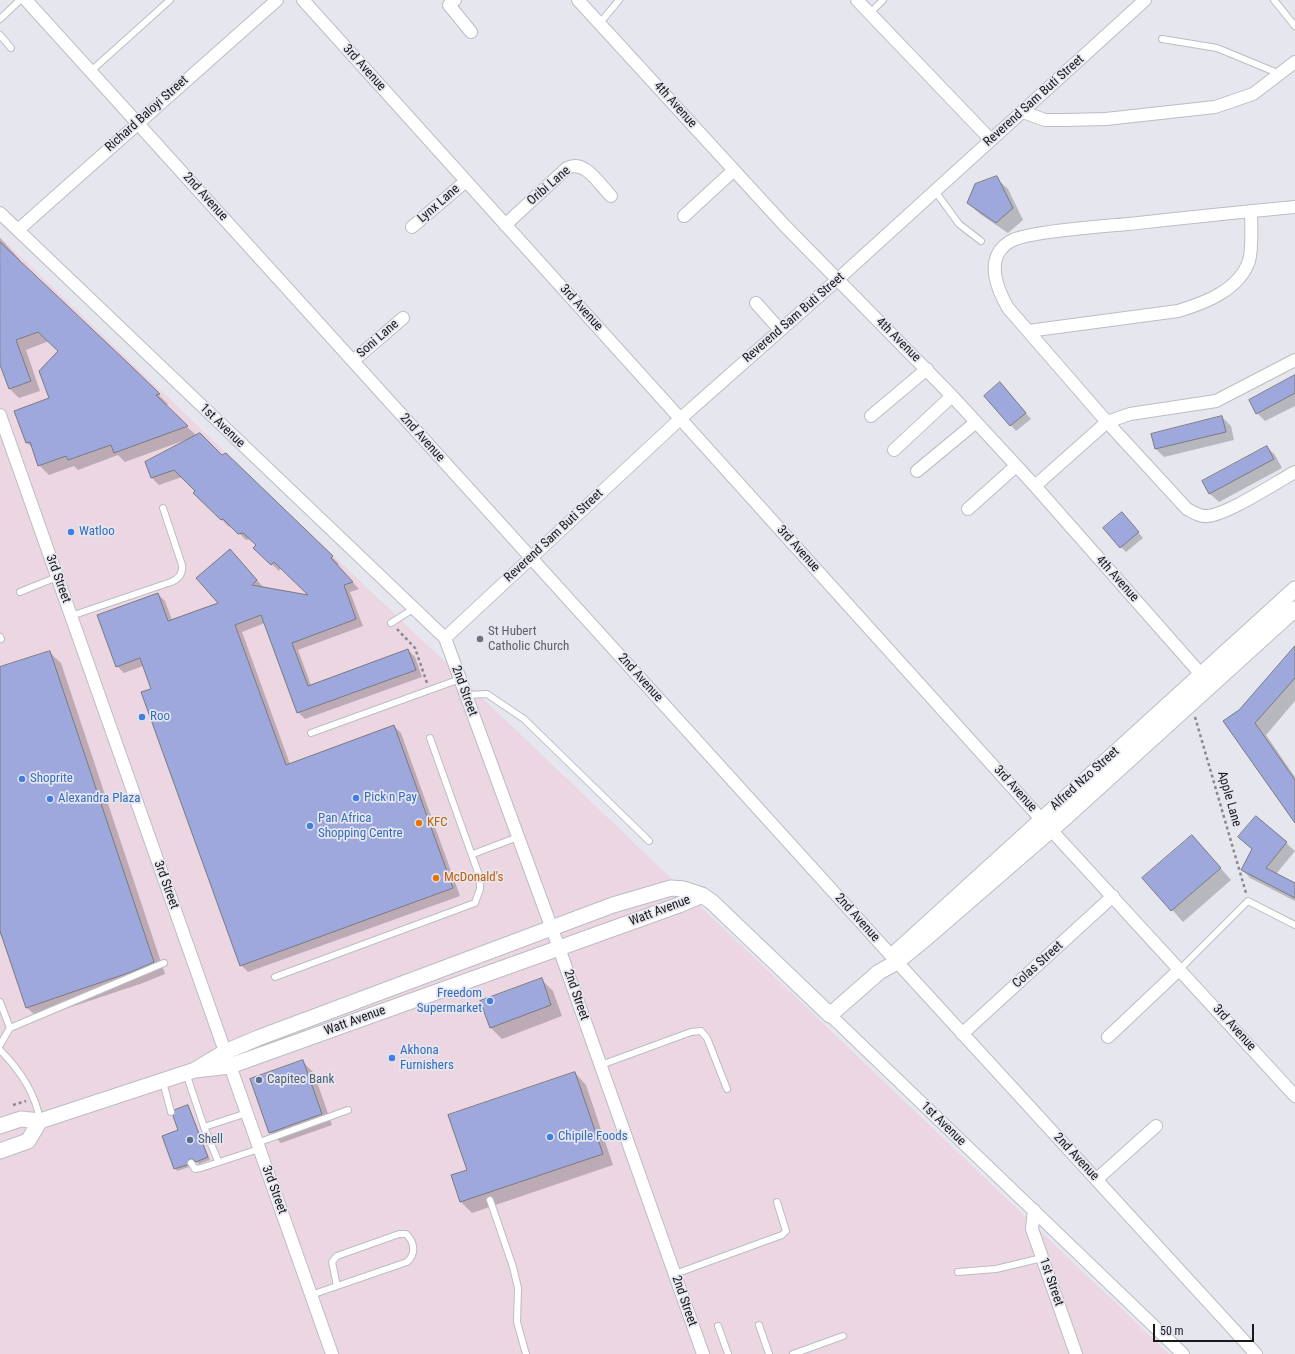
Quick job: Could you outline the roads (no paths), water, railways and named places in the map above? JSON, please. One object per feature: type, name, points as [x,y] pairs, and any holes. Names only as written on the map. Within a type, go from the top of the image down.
[{"type":"street","name":"2nd Avenue","points":[[26,0],[962,1034],[1256,1354]]},
{"type":"street","name":"Richard Baloyi Street","points":[[18,230],[137,122],[277,0]]},
{"type":"street","name":"3rd Avenue","points":[[303,0],[1051,830],[1295,1096]]},
{"type":"street","points":[[455,0],[449,5],[471,32]]},
{"type":"street","name":"4th Avenue","points":[[578,0],[837,280],[927,369],[952,396],[975,423],[1035,486],[1211,685]]},
{"type":"street","points":[[857,0],[991,140]]},
{"type":"street","name":"Reverend Sam Buti Street","points":[[445,638],[680,419],[1023,112],[1142,1]]},
{"type":"street","points":[[1023,112],[1045,120],[1065,120],[1106,119],[1197,110],[1235,102],[1253,94],[1295,62]]},
{"type":"street","name":"Oribi Lane","points":[[506,225],[567,168],[573,165],[584,167],[611,196]]},
{"type":"street","points":[[684,216],[734,170]]},
{"type":"street","name":"Lynx Lane","points":[[412,228],[466,181]]},
{"type":"street","points":[[1295,207],[1025,236],[1012,240],[1003,247],[997,256],[996,278],[1001,295],[1008,308],[1107,422],[1187,509],[1195,514],[1206,517],[1225,512],[1295,472]]},
{"type":"street","points":[[1028,331],[1178,311],[1196,306],[1214,298],[1237,280],[1248,262],[1251,250],[1251,211]]},
{"type":"street","name":"1st Avenue","points":[[0,213],[445,638]]},
{"type":"street","points":[[756,303],[780,330]]},
{"type":"street","name":"Soni Lane","points":[[353,361],[402,318]]},
{"type":"street","points":[[1035,486],[1107,422],[1130,414],[1216,401],[1295,360]]},
{"type":"street","points":[[871,416],[927,369]]},
{"type":"street","points":[[894,450],[952,396]]},
{"type":"street","name":"3rd Street","points":[[0,415],[332,1354]]},
{"type":"street","points":[[917,471],[975,423]]},
{"type":"street","points":[[968,510],[1016,466]]},
{"type":"street","name":"Alfred Nzo Street","points":[[894,959],[1041,818],[1295,589]]},
{"type":"street","name":"Alfred Nzo Street","points":[[830,1015],[894,959],[1051,830],[1295,609]]},
{"type":"street","name":"2nd Street","points":[[445,638],[559,948],[703,1354]]},
{"type":"street","name":"Watt Avenue","points":[[0,1126],[21,1119],[40,1121],[191,1072],[225,1052],[551,927],[657,891],[672,888],[684,889],[702,895]]},
{"type":"street","name":"1st Avenue","points":[[702,895],[729,918],[1183,1354]]},
{"type":"street","name":"Watt Avenue","points":[[191,1072],[230,1066],[680,905],[702,895]]},
{"type":"street","name":"Colas Street","points":[[962,1034],[1113,896]]},
{"type":"street","points":[[1108,1037],[1180,969]]},
{"type":"street","points":[[0,1152],[28,1141],[40,1121]]},
{"type":"street","points":[[1096,1179],[1156,1126]]},
{"type":"street","name":"1st Street","points":[[1034,1210],[1032,1230],[1076,1354]]},
{"type":"lane","points":[[0,19],[20,0]]},
{"type":"lane","points":[[91,71],[170,0]]},
{"type":"lane","points":[[600,23],[619,0]]},
{"type":"lane","points":[[870,13],[883,0]]},
{"type":"lane","points":[[1274,0],[1295,26]]},
{"type":"lane","points":[[0,34],[12,48]]},
{"type":"lane","points":[[1162,38],[1217,48],[1280,74]]},
{"type":"lane","points":[[935,191],[959,224],[981,241]]},
{"type":"lane","points":[[71,616],[176,580],[183,571],[182,565],[163,508]]},
{"type":"lane","points":[[20,592],[57,577]]},
{"type":"lane","points":[[391,623],[413,609]]},
{"type":"lane","points":[[310,733],[460,679]]},
{"type":"lane","points":[[466,695],[487,694],[524,719],[649,841]]},
{"type":"lane","points":[[275,977],[475,903],[478,898],[480,884],[473,854],[430,738]]},
{"type":"lane","points":[[473,854],[518,837]]},
{"type":"lane","points":[[1180,969],[1248,901],[1295,925]]},
{"type":"lane","points":[[0,1045],[10,1028],[164,963]]},
{"type":"lane","points":[[0,1002],[10,1028]]},
{"type":"lane","points":[[601,1065],[691,1032],[701,1031],[707,1038],[727,1090]]},
{"type":"lane","points":[[0,1050],[16,1066],[34,1098],[40,1121]]},
{"type":"lane","points":[[191,1072],[204,1127],[218,1161]]},
{"type":"lane","points":[[163,1082],[171,1112]]},
{"type":"lane","points":[[191,1163],[195,1169],[258,1146],[348,1110]]},
{"type":"lane","points":[[204,1127],[247,1113]]},
{"type":"lane","points":[[490,1200],[513,1267],[518,1288],[517,1322],[526,1354]]},
{"type":"lane","points":[[675,1274],[782,1235],[786,1230],[786,1225],[777,1202]]},
{"type":"lane","points":[[311,1295],[407,1262],[413,1257],[414,1250],[410,1237],[406,1234],[399,1234],[337,1256],[332,1262],[337,1286]]},
{"type":"lane","points":[[958,1272],[1001,1268],[1042,1258]]},
{"type":"lane","points":[[759,1325],[770,1354]]},
{"type":"lane","points":[[718,1326],[728,1354]]},
{"type":"lane","points":[[793,1354],[844,1336]]},
{"type":"place","name":"Watloo","points":[[71,532]]},
{"type":"place","name":"St Hubert Catholic Church","points":[[480,639]]},
{"type":"place","name":"Roo","points":[[142,717]]},
{"type":"place","name":"Shoprite","points":[[22,779]]},
{"type":"place","name":"Pick n Pay","points":[[356,798]]},
{"type":"place","name":"Alexandra Plaza","points":[[50,799]]},
{"type":"place","name":"KFC","points":[[419,823]]},
{"type":"place","name":"Pan Africa Shopping Centre","points":[[310,826]]},
{"type":"place","name":"McDonald's","points":[[436,878]]},
{"type":"place","name":"Freedom Supermarket","points":[[490,1001]]},
{"type":"place","name":"Akhona Furnishers","points":[[392,1058]]},
{"type":"place","name":"Capitec Bank","points":[[259,1080]]},
{"type":"place","name":"Chipile Foods","points":[[550,1137]]},
{"type":"place","name":"Shell","points":[[190,1140]]}]
